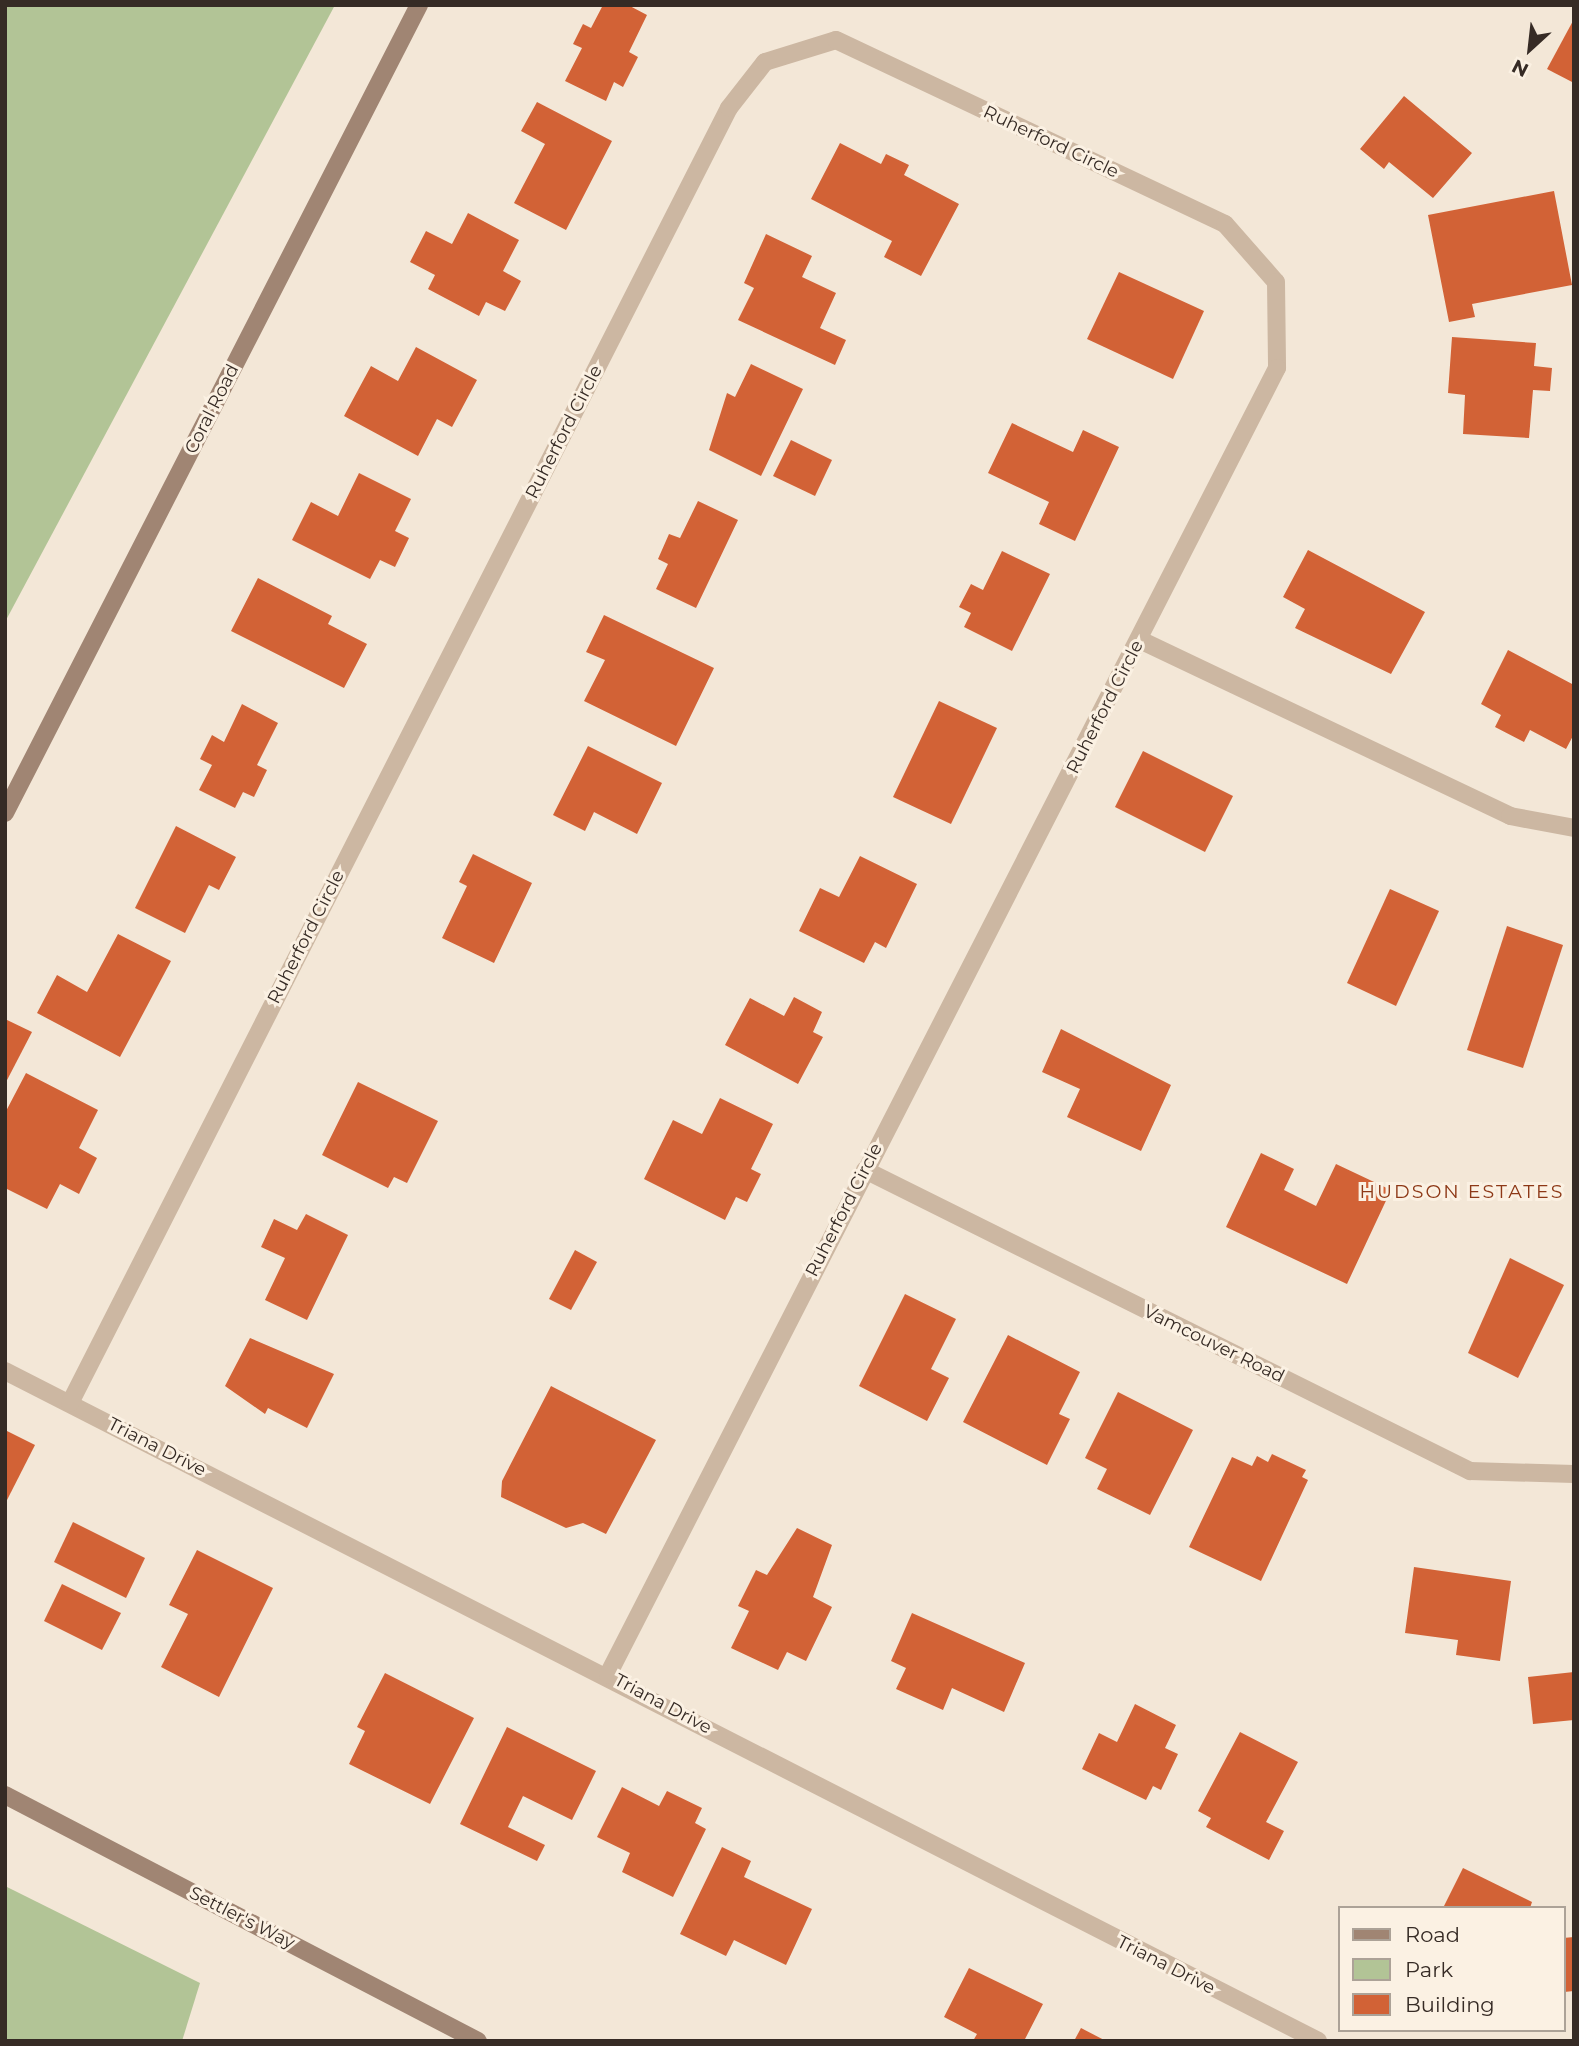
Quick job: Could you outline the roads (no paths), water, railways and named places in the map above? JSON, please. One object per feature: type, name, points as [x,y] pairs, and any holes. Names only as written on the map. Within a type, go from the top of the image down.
[{"type":"main road","name":"Coral Road","points":[[5,813],[419,5]]},
{"type":"main road","name":"Settler's Way","points":[[5,1795],[478,2041]]},
{"type":"street","name":"Ruherford Circle","points":[[70,1403],[729,108],[765,62],[836,40],[1225,224],[1276,282],[1277,368],[1140,640],[864,1170],[608,1675]]},
{"type":"street","points":[[1140,640],[1510,816],[1574,828]]},
{"type":"street","name":"Vamcouver Road","points":[[864,1170],[1470,1471],[1574,1475]]},
{"type":"street","name":"Triana Drive","points":[[5,1371],[608,1675],[1318,2041]]},
{"type":"district","name":"HUDSON ESTATES","points":[[1462,1192]]}]
